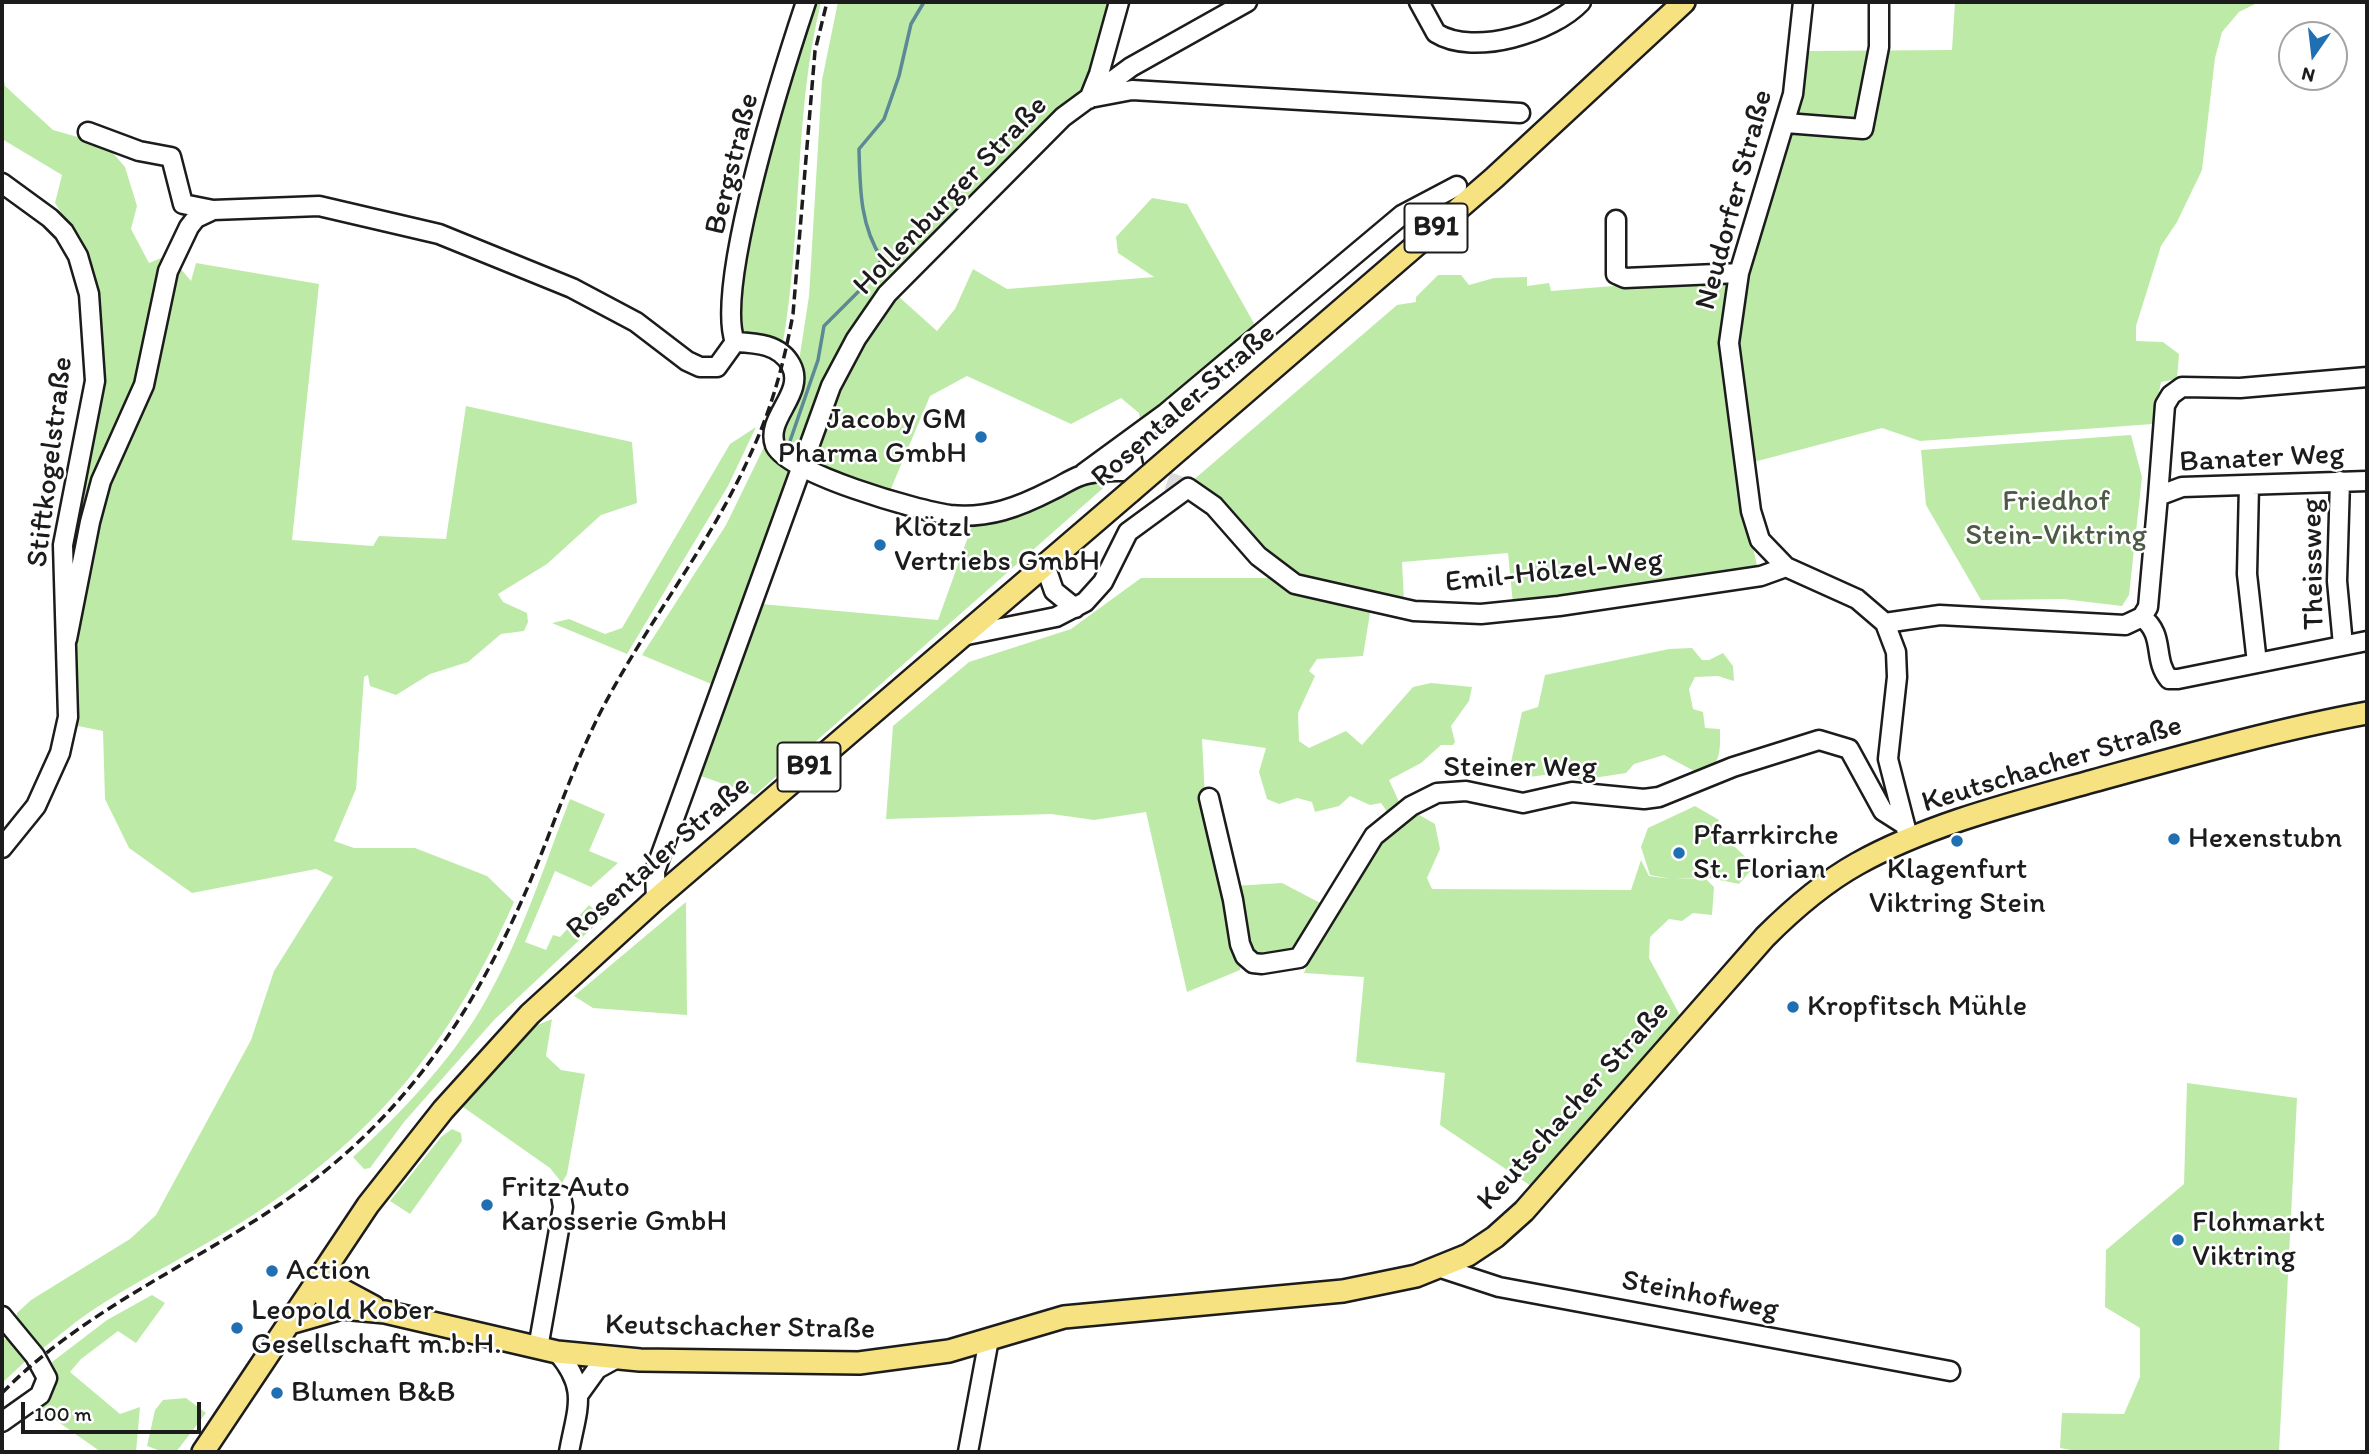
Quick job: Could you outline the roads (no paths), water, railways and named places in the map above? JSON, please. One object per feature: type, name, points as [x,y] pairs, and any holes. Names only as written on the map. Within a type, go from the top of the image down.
[{"type":"main road","name":"Rosentaler Straße","points":[[203,1452],[368,1205],[484,1063],[539,1006],[656,899],[1494,178],[1684,2]]},
{"type":"main road","name":"Keutschacher Straße","points":[[385,1312],[583,1356],[811,1364],[859,1363],[948,1351],[1064,1317],[1343,1291],[1441,1268],[1495,1237],[1524,1211],[1791,912],[1907,832],[2177,758],[2367,713]]},
{"type":"main road","points":[[320,1278],[321,1291],[326,1299],[342,1308]]},
{"type":"main road","points":[[320,1278],[385,1312]]},
{"type":"main road","points":[[290,1323],[342,1308],[385,1312]]},
{"type":"street","name":"Bergstraße","points":[[735,342],[730,314],[744,227],[764,139],[806,2]]},
{"type":"street","points":[[1089,99],[1099,74],[1119,2]]},
{"type":"street","points":[[1089,99],[1131,67],[1247,2]]},
{"type":"street","points":[[1419,2],[1436,33],[1459,42],[1500,40],[1537,30],[1570,14],[1581,2]]},
{"type":"street","name":"Neudorfer Straße","points":[[1786,567],[1760,540],[1751,511],[1729,343],[1739,273],[1759,199],[1786,123],[1799,54],[1803,2]]},
{"type":"street","points":[[1786,123],[1863,129],[1879,47],[1879,2]]},
{"type":"street","name":"Hollenburger Straße","points":[[656,899],[655,871],[831,386],[856,339],[887,295],[1063,117],[1089,99],[1132,90],[1520,113]]},
{"type":"street","points":[[88,132],[139,151],[171,157],[189,227]]},
{"type":"street","name":"Stiftkogelstraße","points":[[2,183],[50,218],[64,232],[78,256],[89,294],[94,381],[63,545],[68,717],[60,753],[36,806],[2,848]]},
{"type":"street","points":[[183,204],[213,210],[319,206],[439,234],[572,288],[636,322],[700,367],[716,367],[735,342],[773,348],[788,359],[794,372],[794,385],[774,430],[774,440],[782,456],[803,469],[887,500],[952,515],[994,514],[1021,507],[1081,475],[1128,442],[1402,215],[1457,186]]},
{"type":"street","points":[[67,639],[90,522],[101,481],[144,384],[168,271],[189,227],[196,218],[213,210]]},
{"type":"street","points":[[1616,220],[1616,274],[1625,278],[1739,273]]},
{"type":"street","points":[[2158,496],[2165,405],[2171,395],[2182,387],[2240,388],[2367,377]]},
{"type":"street","points":[[1081,475],[1134,470],[1128,442]]},
{"type":"street","name":"Theissweg","points":[[2340,481],[2337,582],[2343,645]]},
{"type":"street","name":"Banater Weg","points":[[2142,617],[2148,607],[2158,496],[2182,487],[2367,481]]},
{"type":"street","points":[[2249,485],[2247,574],[2257,663]]},
{"type":"street","name":"Emil-Hölzel-Weg","points":[[962,636],[1055,617],[1076,608],[1095,594],[1128,532],[1188,488],[1214,506],[1258,556],[1295,584],[1414,611],[1481,614],[1559,606],[1761,576],[1786,567]]},
{"type":"street","points":[[1045,565],[1054,591],[1076,608]]},
{"type":"street","points":[[1786,567],[1857,599],[1885,623],[1895,652],[1897,677],[1888,759],[1907,832]]},
{"type":"street","points":[[1885,623],[1940,615],[2125,625],[2142,617],[2157,633],[2162,671],[2169,679],[2367,641]]},
{"type":"street","name":"Steiner Weg","points":[[1209,798],[1233,900],[1240,944],[1245,956],[1253,963],[1262,964],[1299,958],[1374,836],[1411,806],[1437,793],[1466,791],[1523,803],[1572,792],[1644,799],[1659,797],[1733,767],[1819,740],[1849,749],[1883,811],[1907,832]]},
{"type":"street","points":[[561,1196],[563,1207],[548,1350],[580,1385]]},
{"type":"street","name":"Steinhofweg","points":[[1441,1268],[1499,1287],[1950,1371]]},
{"type":"street","points":[[2,1422],[40,1395],[47,1378],[35,1356],[5,1326]]},
{"type":"street","points":[[968,1452],[989,1339]]},
{"type":"street","points":[[569,1452],[580,1385],[588,1364],[583,1356]]},
{"type":"street","points":[[580,1385],[597,1369],[617,1358]]},
{"type":"waterway","points":[[789,444],[818,360],[824,326],[865,285],[882,259],[865,220],[859,149],[884,119],[899,76],[911,24],[924,2]]},
{"type":"tunnel","points":[[1142,472],[1188,488]]},
{"type":"railway","points":[[2,1393],[40,1358],[81,1328],[254,1221],[337,1161],[394,1106],[419,1076],[463,1013],[518,909],[598,717],[616,683],[716,521],[735,487],[765,419],[781,368],[793,314],[815,51],[827,2]]},
{"type":"place","name":"Jacoby GM Pharma GmbH","points":[[981,437]]},
{"type":"place","name":"Klötzl Vertriebs GmbH","points":[[880,545]]},
{"type":"place","name":"Hexenstubn","points":[[2174,839]]},
{"type":"place","name":"Klagenfurt Viktring Stein","points":[[1957,841]]},
{"type":"place","name":"Pfarrkirche St. Florian","points":[[1679,853]]},
{"type":"place","name":"Kropfitsch Mühle","points":[[1793,1007]]},
{"type":"place","name":"Fritz Auto Karosserie GmbH","points":[[487,1205]]},
{"type":"place","name":"Flohmarkt Viktring","points":[[2178,1240]]},
{"type":"place","name":"Action","points":[[272,1271]]},
{"type":"place","name":"Leopold Kober Gesellschaft m.b.H.","points":[[237,1328]]},
{"type":"place","name":"Blumen B&B","points":[[277,1393]]},
{"type":"park label","name":"Friedhof Stein-Viktring","points":[[2056,519]]}]
